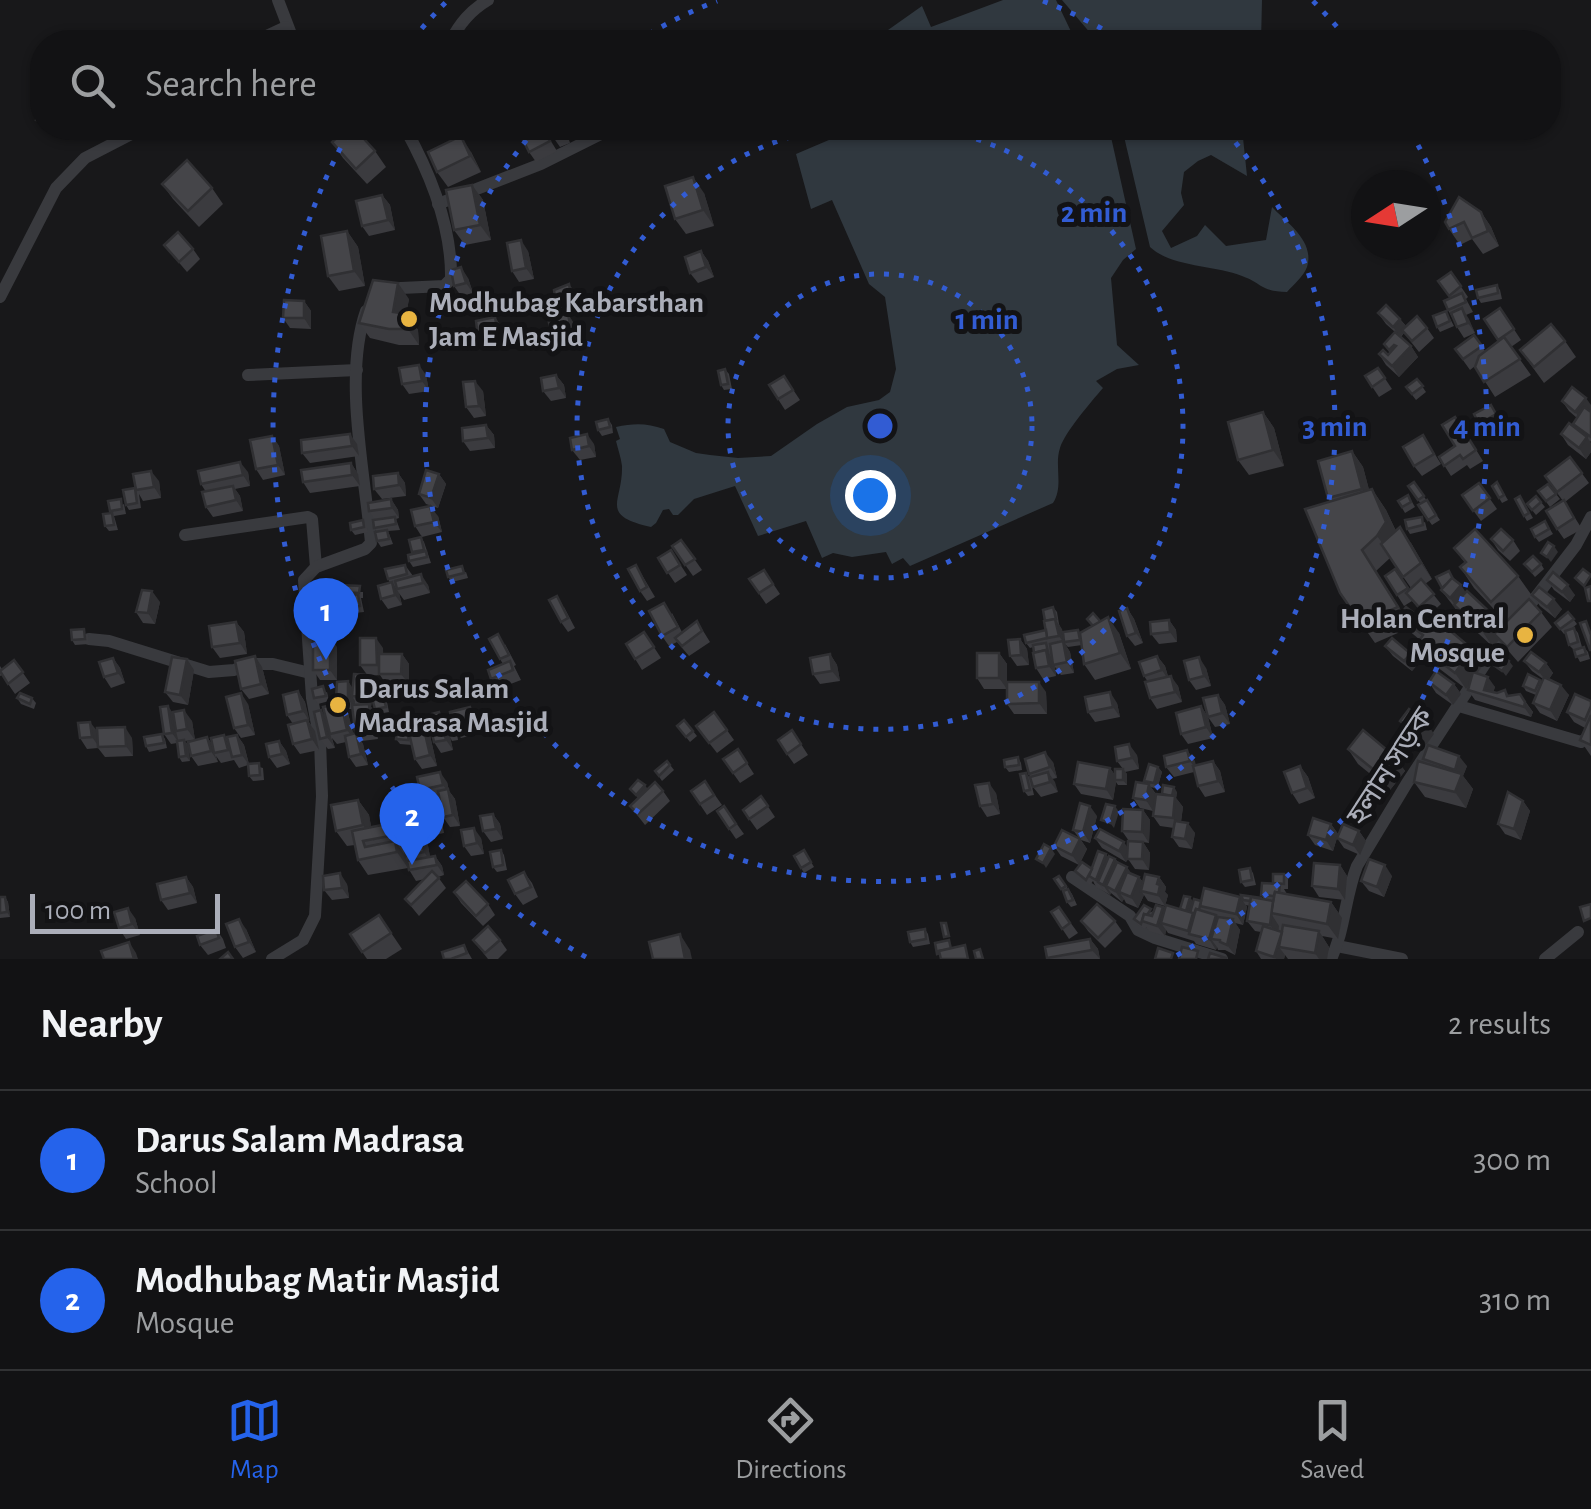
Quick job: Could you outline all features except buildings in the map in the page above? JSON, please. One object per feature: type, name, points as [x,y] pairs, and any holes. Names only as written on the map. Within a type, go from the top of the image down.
[{"type":"street","points":[[278,0],[288,30]]},
{"type":"street","points":[[457,30],[472,10],[488,0]]},
{"type":"street","points":[[280,30],[286,27]]},
{"type":"street","points":[[0,297],[56,188],[85,158],[120,140]]},
{"type":"street","points":[[272,959],[303,940],[315,916],[322,796],[304,580],[316,567],[366,549],[371,543],[358,428],[357,370],[362,323],[376,294],[444,286],[451,279],[447,236],[438,204],[425,164],[412,140]]},
{"type":"street","points":[[438,204],[541,164],[589,140]]},
{"type":"street","points":[[248,375],[357,370]]},
{"type":"street","points":[[186,535],[308,517],[312,519],[316,567]]},
{"type":"street","name":"হলান সড়ক","points":[[1334,952],[1357,866],[1382,822],[1485,664],[1576,545],[1591,517]]},
{"type":"street","points":[[89,640],[109,641],[209,672],[261,664],[310,672]]},
{"type":"street","points":[[1459,706],[1582,742],[1591,736]]},
{"type":"street","points":[[1072,877],[1130,916],[1138,930],[1222,959]]},
{"type":"street","points":[[1545,959],[1578,932]]},
{"type":"street","points":[[1334,952],[1402,959]]},
{"type":"shaded area","points":[[1003,0],[1056,0],[1070,30],[888,30],[922,6],[931,27]]},
{"type":"shaded area","points":[[1062,0],[1262,0],[1261,30],[1088,30]]},
{"type":"shaded area","points":[[829,140],[1112,140],[1136,249],[1111,278],[1117,345],[1139,365],[1117,369],[1096,381],[1103,388],[1060,448],[1058,490],[1053,503],[910,566],[903,558],[892,564],[886,552],[852,557],[833,553],[822,558],[806,521],[758,536],[735,486],[694,499],[678,515],[663,510],[651,527],[619,512],[622,466],[616,427],[640,424],[664,429],[670,442],[696,453],[738,458],[771,456],[847,407],[879,400],[890,392],[896,369],[885,297],[869,284],[832,200],[811,209],[796,154]]},
{"type":"shaded area","points":[[1125,140],[1243,140],[1247,176],[1211,155],[1184,172],[1184,205],[1162,231],[1171,248],[1197,236],[1205,225],[1226,246],[1266,240],[1272,207],[1298,233],[1308,258],[1301,277],[1287,292],[1262,287],[1231,272],[1181,262],[1150,247]]},
{"type":"place","name":"Modhubag Kabarsthan Jam E Masjid","points":[[409,319]]},
{"type":"place","name":"Holan Central Mosque","points":[[1525,635]]},
{"type":"place","name":"Darus Salam Madrasa","points":[[326,660]]},
{"type":"place","name":"Darus Salam Madrasa Masjid","points":[[338,705]]},
{"type":"place","name":"Modhubag Matir Masjid","points":[[412,865]]}]
